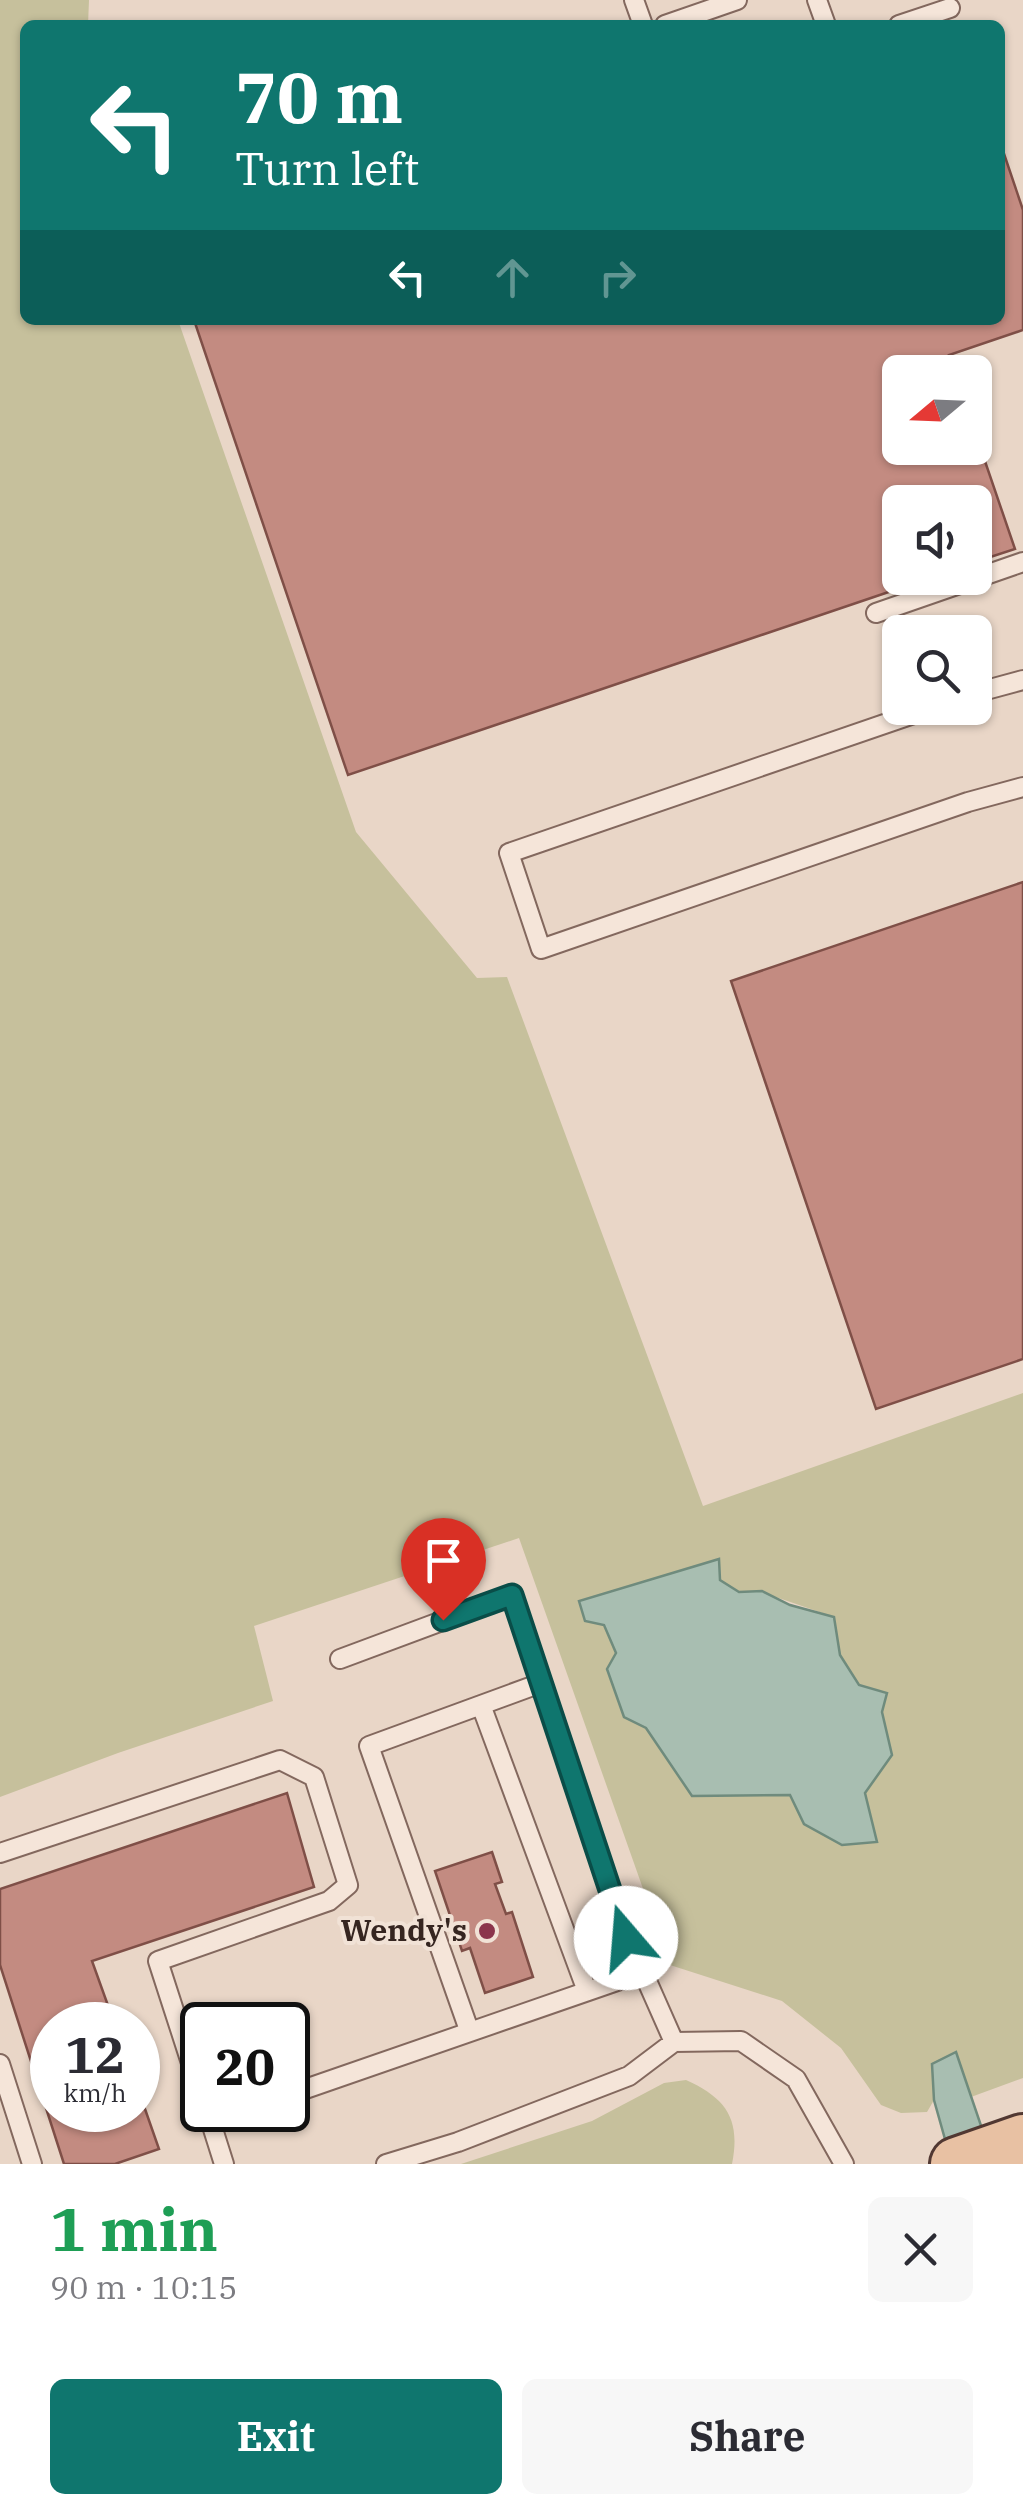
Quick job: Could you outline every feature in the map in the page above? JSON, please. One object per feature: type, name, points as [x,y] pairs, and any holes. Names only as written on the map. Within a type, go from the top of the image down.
[{"type":"main road","points":[[957,2164],[1023,2141]]},
{"type":"lane","points":[[679,20],[737,0]]},
{"type":"lane","points":[[913,20],[950,8]]},
{"type":"lane","points":[[876,612],[1023,562]]},
{"type":"lane","points":[[992,689],[1023,680]]},
{"type":"lane","points":[[882,725],[509,853],[540,949],[968,802],[1023,788]]},
{"type":"lane","points":[[340,1658],[512,1595],[638,1974]]},
{"type":"lane","points":[[469,2030],[369,1746],[541,1683]]},
{"type":"lane","points":[[481,1705],[587,1991]]},
{"type":"lane","points":[[0,1853],[280,1760],[314,1777],[348,1886],[329,1901],[158,1961],[180,2029]]},
{"type":"lane","points":[[310,2087],[643,1972],[674,2042]]},
{"type":"lane","points":[[386,2164],[458,2142],[629,2076],[674,2042],[741,2041],[796,2079],[844,2164]]},
{"type":"lane","points":[[0,2064],[32,2164]]},
{"type":"lane","points":[[214,2132],[224,2164]]},
{"type":"shaded area","points":[[0,0],[89,0],[88,20],[20,20],[20,325],[180,325],[356,832],[477,978],[507,977],[703,1506],[1023,1393],[1023,2078],[971,2097],[955,2053],[932,2065],[934,2100],[927,2112],[901,2113],[881,2105],[841,2048],[782,2001],[670,1965],[519,1538],[254,1626],[273,1701],[0,1797]],"holes":[[[718,1559],[720,1580],[739,1592],[758,1591],[834,1617],[840,1655],[859,1685],[887,1693],[882,1712],[892,1755],[865,1793],[877,1842],[842,1845],[805,1824],[790,1795],[692,1795],[646,1727],[604,1624],[579,1601]]]},
{"type":"shaded area","points":[[719,1559],[720,1580],[739,1592],[762,1591],[790,1605],[834,1617],[840,1655],[859,1685],[887,1693],[882,1712],[892,1755],[865,1793],[877,1842],[842,1845],[804,1824],[790,1795],[692,1796],[646,1728],[624,1717],[607,1669],[616,1653],[604,1625],[585,1621],[579,1601]]},
{"type":"shaded area","points":[[956,2052],[994,2164],[952,2164],[934,2100],[932,2064]]},
{"type":"shaded area","points":[[686,2080],[711,2094],[727,2112],[734,2134],[732,2164],[461,2164],[592,2121],[664,2083]]},
{"type":"building","points":[[1005,157],[1023,210],[1023,330],[949,355],[882,355],[882,465],[986,465],[1015,549],[992,556],[992,485],[882,485],[882,594],[348,775],[196,325],[1005,325]]},
{"type":"building","points":[[1023,882],[1023,1359],[876,1409],[731,981]]},
{"type":"building","points":[[287,1793],[314,1887],[92,1961],[107,2002],[30,2002],[30,2058],[0,1965],[0,1889]]},
{"type":"building","name":"Wendy's","points":[[492,1852],[502,1882],[495,1884],[506,1914],[512,1912],[533,1977],[485,1993],[470,1948],[462,1951],[435,1871]]},
{"type":"building","points":[[54,2132],[153,2132],[159,2149],[115,2164],[64,2164]]},
{"type":"place","name":"Wendy's","points":[[487,1931]]},
{"type":"route","points":[[443,1620],[512,1595],[626,1938]]}]
